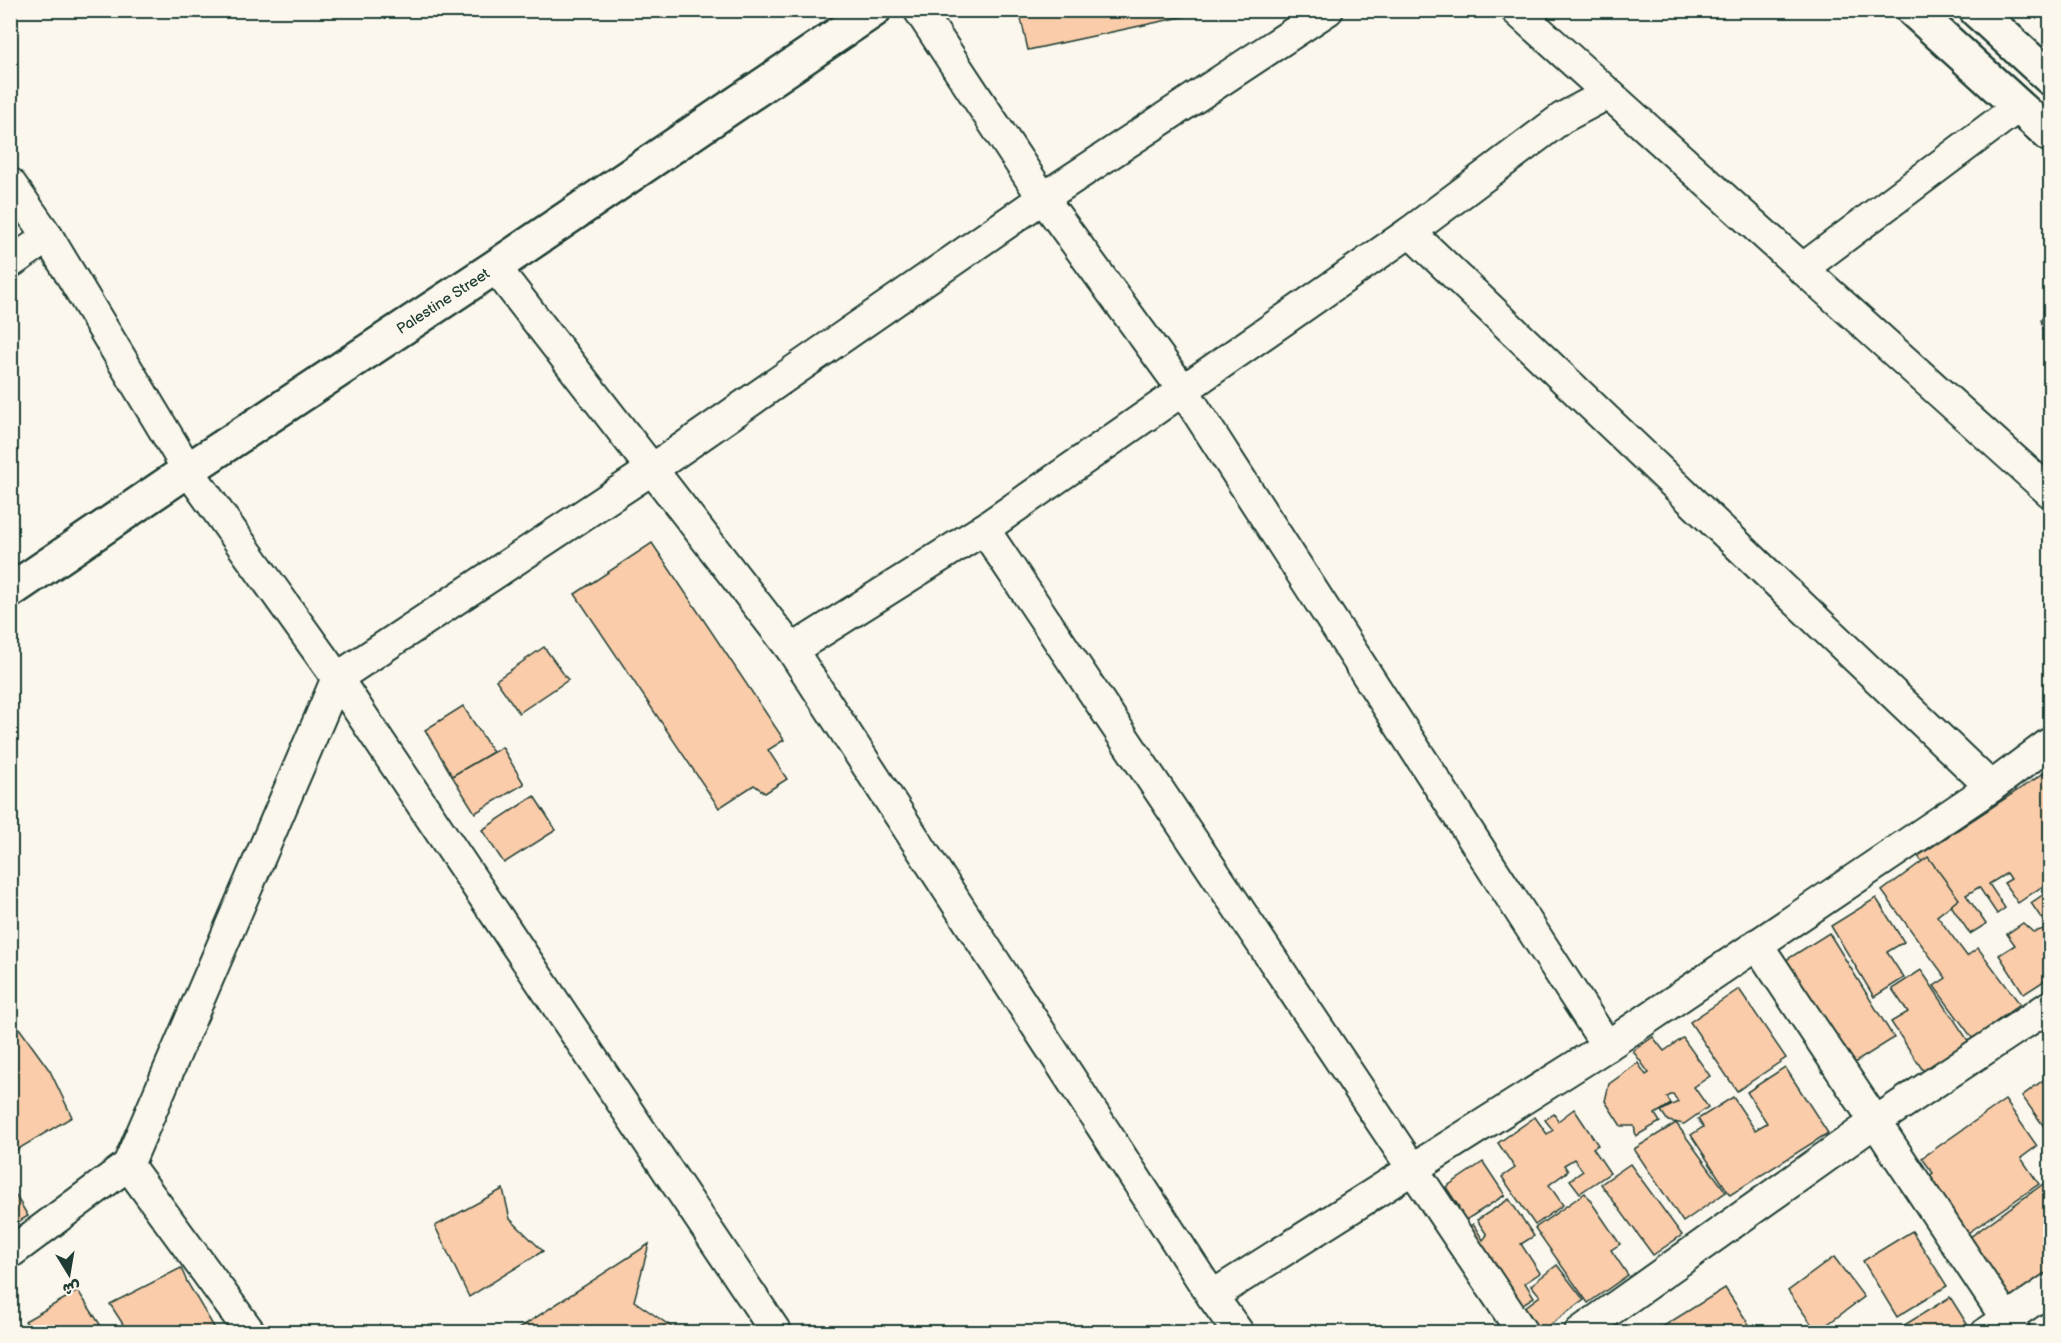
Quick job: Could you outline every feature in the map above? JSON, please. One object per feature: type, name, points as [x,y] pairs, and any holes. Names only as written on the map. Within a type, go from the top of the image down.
[{"type":"street","name":"Palestine Street","points":[[10,591],[874,10]]},
{"type":"street","points":[[919,10],[1043,198],[1183,390],[1607,1046]]},
{"type":"street","points":[[10,1253],[128,1165],[337,678],[651,470],[1043,198],[1328,10]]},
{"type":"street","points":[[1516,10],[2050,492]]},
{"type":"street","points":[[1913,10],[2050,135]]},
{"type":"street","points":[[1976,10],[2050,78]]},
{"type":"street","points":[[792,650],[984,529],[1410,232],[1562,118],[1607,94]]},
{"type":"street","points":[[1802,269],[2019,106]]},
{"type":"street","points":[[10,183],[48,237],[188,470],[337,678],[776,1332]]},
{"type":"street","points":[[1410,232],[1991,787]]},
{"type":"street","points":[[10,263],[48,237]]},
{"type":"street","points":[[495,267],[792,650],[1212,1296],[1238,1332]]},
{"type":"street","points":[[984,529],[1522,1332]]},
{"type":"street","points":[[1212,1296],[1607,1046],[1991,787],[2050,742]]},
{"type":"street","points":[[1756,944],[1875,1122],[2003,1328],[2050,1289]]},
{"type":"street","points":[[1580,1332],[1875,1122],[2050,1006]]},
{"type":"street","points":[[128,1165],[250,1332]]},
{"type":"building","points":[[1019,10],[1214,10],[1028,50]]},
{"type":"building","points":[[2050,308],[2050,343],[2048,345],[2041,320]]},
{"type":"building","points":[[652,543],[784,740],[768,750],[787,779],[765,793],[754,785],[719,808],[575,594]]},
{"type":"building","points":[[544,647],[568,680],[519,713],[496,680]]},
{"type":"building","points":[[463,706],[493,752],[452,776],[425,730]]},
{"type":"building","points":[[502,747],[524,784],[475,813],[452,776]]},
{"type":"building","points":[[2050,769],[2050,846],[2043,852],[2050,863],[2050,881],[2018,903],[2004,883],[2011,879],[2007,873],[1989,884],[2005,908],[1997,914],[1979,887],[1966,895],[1986,924],[1970,934],[1918,856]]},
{"type":"building","points":[[534,796],[556,830],[504,863],[482,830]]},
{"type":"building","points":[[1928,857],[1959,899],[1937,916],[1967,956],[1978,948],[2020,1004],[1973,1039],[1934,986],[1946,978],[1882,891]]},
{"type":"building","points":[[2050,890],[2050,931],[2031,903]]},
{"type":"building","points":[[1876,898],[1904,942],[1887,952],[1904,978],[1874,997],[1831,926]]},
{"type":"building","points":[[2023,923],[2033,932],[2044,929],[2050,939],[2050,977],[2024,994],[1999,955],[2015,945],[2007,934]]},
{"type":"building","points":[[1829,933],[1894,1038],[1848,1067],[1783,962]]},
{"type":"building","points":[[1921,970],[1969,1042],[1924,1072],[1891,1022],[1908,1012],[1892,989]]},
{"type":"building","points":[[1739,989],[1786,1058],[1737,1091],[1690,1022]]},
{"type":"building","points":[[19,1028],[50,1071],[72,1117],[10,1154],[10,1033]]},
{"type":"building","points":[[1653,1037],[1664,1051],[1683,1038],[1710,1076],[1694,1087],[1708,1107],[1684,1124],[1668,1121],[1661,1111],[1678,1102],[1673,1094],[1667,1097],[1671,1104],[1655,1114],[1660,1122],[1636,1136],[1634,1126],[1621,1126],[1605,1101],[1609,1084],[1638,1063],[1646,1075],[1649,1073],[1633,1051]]},
{"type":"building","points":[[1785,1067],[1828,1133],[1730,1195],[1691,1135],[1703,1127],[1698,1119],[1733,1097],[1755,1130],[1767,1123],[1747,1092]]},
{"type":"building","points":[[2050,1075],[2050,1135],[2022,1096]]},
{"type":"building","points":[[2005,1100],[2037,1146],[2021,1158],[2039,1184],[1962,1237],[1923,1180],[1933,1173],[1922,1158]]},
{"type":"building","points":[[1574,1109],[1598,1145],[1593,1148],[1610,1173],[1580,1193],[1570,1180],[1583,1171],[1574,1159],[1564,1165],[1568,1171],[1549,1185],[1563,1205],[1535,1225],[1502,1177],[1515,1168],[1498,1143],[1535,1117],[1547,1134],[1553,1130],[1545,1120],[1554,1114],[1558,1121]]},
{"type":"building","points":[[1676,1123],[1726,1192],[1683,1222],[1634,1149]]},
{"type":"building","points":[[1483,1162],[1505,1195],[1458,1225],[1446,1216],[1459,1207],[1446,1187]]},
{"type":"building","points":[[1630,1164],[1682,1235],[1653,1255],[1601,1184]]},
{"type":"building","points":[[2050,1179],[2050,1285],[2007,1316],[1966,1240]]},
{"type":"building","points":[[10,1186],[28,1216],[10,1227]]},
{"type":"building","points":[[503,1189],[510,1219],[543,1251],[469,1297],[435,1226]]},
{"type":"building","points":[[1585,1193],[1620,1244],[1611,1250],[1628,1275],[1588,1303],[1535,1228]]},
{"type":"building","points":[[1509,1199],[1534,1236],[1521,1244],[1540,1273],[1525,1283],[1534,1297],[1515,1309],[1463,1231],[1473,1224],[1483,1240],[1487,1235],[1477,1220]]},
{"type":"building","points":[[1912,1231],[1947,1286],[1897,1317],[1863,1261]]},
{"type":"building","points":[[649,1244],[634,1301],[679,1332],[520,1332],[518,1329]]},
{"type":"building","points":[[1834,1257],[1864,1297],[1817,1332],[1788,1291]]},
{"type":"building","points":[[1557,1265],[1584,1300],[1540,1332],[1532,1332],[1517,1313],[1540,1296],[1531,1285]]},
{"type":"building","points":[[181,1268],[217,1332],[128,1332],[110,1304]]},
{"type":"building","points":[[1725,1288],[1754,1332],[1654,1332]]},
{"type":"building","points":[[78,1291],[105,1332],[33,1332],[25,1321]]},
{"type":"building","points":[[1950,1297],[1972,1332],[1893,1332]]}]
